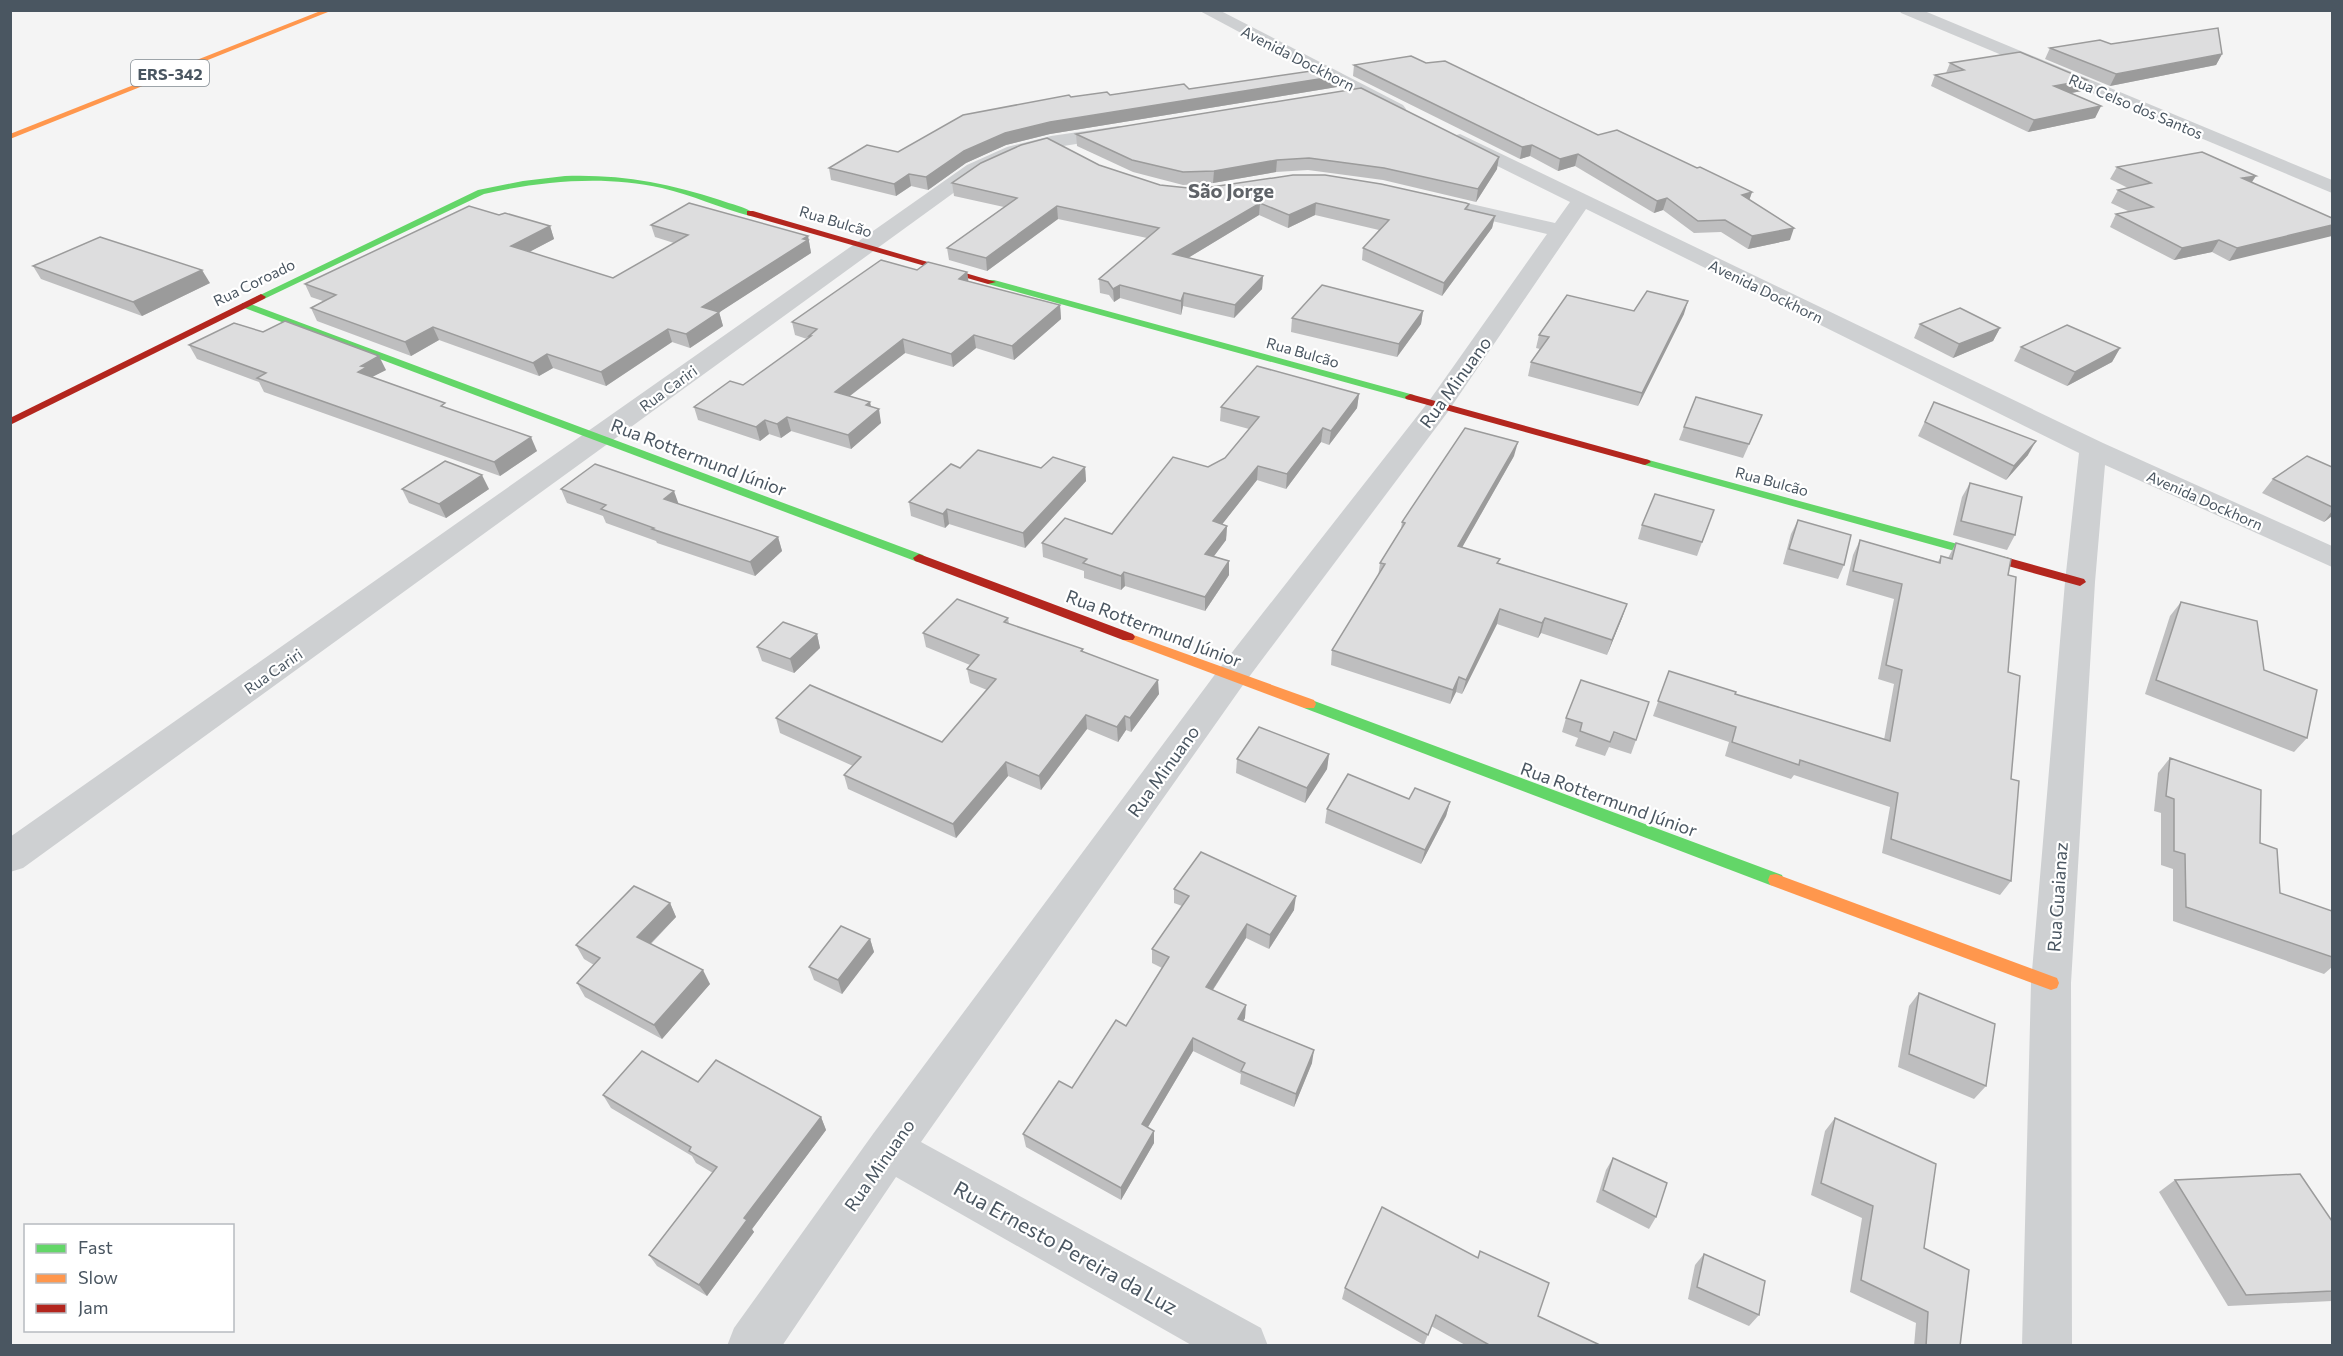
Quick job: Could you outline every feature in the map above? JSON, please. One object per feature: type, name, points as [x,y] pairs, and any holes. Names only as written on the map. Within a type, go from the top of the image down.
[{"type":"street","name":"ERS-342","points":[[10,137],[330,10]]},
{"type":"street","name":"Avenida Dockhorn","points":[[1206,10],[1413,117]]},
{"type":"street","name":"Rua Celso dos Santos","points":[[1907,10],[2332,187]]},
{"type":"street","points":[[1326,97],[1360,91]]},
{"type":"street","name":"Rua Cariri","points":[[10,857],[974,170],[1014,151],[1051,142],[1144,128]]},
{"type":"street","name":"Avenida Dockhorn","points":[[1445,133],[2093,449],[2332,557]]},
{"type":"street","points":[[1051,142],[1077,157]]},
{"type":"street","name":"Rua Bulcão","points":[[516,184],[570,178],[611,178],[651,183],[865,247],[1438,407],[2080,582]]},
{"type":"street","name":"Rua Coroado","points":[[10,422],[442,210],[481,192],[516,184]]},
{"type":"street","points":[[1407,196],[1562,231]]},
{"type":"street","name":"Rua Minuano","points":[[752,1346],[889,1149],[1231,677],[1438,407],[1581,201]]},
{"type":"street","name":"Rua Rottermund Júnior","points":[[245,305],[2051,983]]},
{"type":"street","name":"Rua Guaianaz","points":[[2047,1346],[2051,983],[2080,582],[2093,449]]},
{"type":"street","name":"Rua Ernesto Pereira da Luz","points":[[889,1149],[1243,1346]]},
{"type":"building","points":[[2218,28],[2222,54],[2116,74],[2050,48],[2100,40],[2111,44]]},
{"type":"building","points":[[2020,52],[2087,80],[2054,86],[2101,106],[2034,120],[1935,75],[1964,70],[1950,63]]},
{"type":"building","points":[[1411,56],[1426,63],[1445,61],[1598,135],[1617,130],[1697,168],[1700,167],[1752,192],[1742,195],[1794,228],[1752,236],[1725,220],[1698,221],[1667,198],[1657,201],[1578,154],[1560,159],[1532,145],[1522,147],[1354,65]]},
{"type":"building","points":[[1325,69],[1338,76],[1050,122],[1005,133],[964,151],[926,177],[909,174],[894,184],[829,168],[867,145],[898,152],[963,115],[1069,95],[1071,97],[1107,92],[1110,95],[1184,84],[1189,89]]},
{"type":"building","points":[[1361,88],[1499,157],[1478,189],[1384,168],[1309,158],[1277,160],[1214,171],[1183,172],[1132,160],[1076,134]]},
{"type":"building","points":[[1047,138],[1099,165],[1160,185],[1198,189],[1293,175],[1325,175],[1381,184],[1466,203],[1469,204],[1465,209],[1495,216],[1444,283],[1363,248],[1389,220],[1316,203],[1289,215],[1260,203],[1173,254],[1263,276],[1235,305],[1184,293],[1181,301],[1120,285],[1113,289],[1108,282],[1099,279],[1159,228],[1057,206],[986,258],[947,248],[1017,198],[952,183],[981,163],[1021,145]]},
{"type":"building","points":[[2202,152],[2256,176],[2242,178],[2332,218],[2332,225],[2237,248],[2219,240],[2182,248],[2116,214],[2153,207],[2118,190],[2151,183],[2117,167]]},
{"type":"building","points":[[689,203],[808,236],[803,239],[808,240],[702,307],[719,312],[686,334],[668,329],[601,372],[547,354],[533,363],[433,327],[405,342],[311,308],[336,295],[305,284],[469,206],[499,215],[505,213],[550,226],[511,246],[613,278],[688,235],[651,225]]},
{"type":"building","points":[[100,237],[202,270],[133,302],[33,266]]},
{"type":"building","points":[[881,260],[917,270],[928,262],[967,272],[959,279],[1060,305],[1012,346],[974,335],[951,354],[903,339],[835,392],[870,402],[866,405],[879,409],[848,435],[787,417],[777,424],[765,420],[756,427],[694,407],[730,381],[743,385],[811,336],[809,336],[817,329],[792,322]]},
{"type":"building","points":[[1322,285],[1423,311],[1399,344],[1292,318]]},
{"type":"building","points":[[1647,291],[1688,301],[1642,393],[1531,362],[1549,337],[1539,335],[1567,295],[1634,311]]},
{"type":"building","points":[[1960,308],[2000,328],[1959,344],[1920,324]]},
{"type":"building","points":[[285,321],[379,356],[361,366],[367,367],[358,372],[445,403],[441,406],[531,437],[494,462],[257,378],[266,373],[189,345],[234,323],[263,332]]},
{"type":"building","points":[[2067,325],[2120,348],[2075,372],[2021,347]]},
{"type":"building","points":[[1257,366],[1359,394],[1331,431],[1323,428],[1287,474],[1258,466],[1213,521],[1227,526],[1205,554],[1229,561],[1205,597],[1124,572],[1121,576],[1083,563],[1087,559],[1042,543],[1065,518],[1112,534],[1173,457],[1208,467],[1225,458],[1259,417],[1221,407]]},
{"type":"building","points":[[1696,397],[1762,415],[1749,444],[1684,427]]},
{"type":"building","points":[[1934,402],[2036,441],[2014,466],[1925,422]]},
{"type":"building","points":[[1465,428],[1518,442],[1458,546],[1500,559],[1497,563],[1627,604],[1612,640],[1545,618],[1542,623],[1500,609],[1466,680],[1459,677],[1453,690],[1332,650],[1385,564],[1380,563],[1405,523],[1402,522]]},
{"type":"building","points":[[978,450],[1041,468],[1053,457],[1085,467],[1023,533],[947,509],[943,514],[909,502],[951,464],[960,468]]},
{"type":"building","points":[[2307,456],[2332,467],[2332,507],[2273,479]]},
{"type":"building","points":[[445,461],[482,475],[439,504],[402,489]]},
{"type":"building","points":[[595,464],[674,491],[664,499],[778,537],[750,562],[652,529],[654,528],[601,509],[606,505],[561,489]]},
{"type":"building","points":[[1970,483],[2022,497],[2015,535],[1961,521]]},
{"type":"building","points":[[1655,494],[1714,510],[1702,542],[1642,525]]},
{"type":"building","points":[[1798,520],[1851,535],[1844,565],[1789,549]]},
{"type":"building","points":[[1860,540],[1940,563],[1941,556],[1952,559],[1956,543],[2011,559],[2008,575],[2016,577],[2008,672],[2020,676],[2011,779],[2019,781],[2011,881],[1891,839],[1898,793],[1800,760],[1799,765],[1732,742],[1736,727],[1658,701],[1669,671],[1736,692],[1735,694],[1890,741],[1902,670],[1886,665],[1902,584],[1853,571]]},
{"type":"building","points":[[957,599],[1008,618],[1004,622],[1083,649],[1081,651],[1158,680],[1130,718],[1125,716],[1117,727],[1086,715],[1039,776],[1006,762],[953,824],[844,775],[861,757],[776,718],[810,685],[942,742],[996,679],[967,669],[979,655],[923,633]]},
{"type":"building","points":[[2181,602],[2257,621],[2264,670],[2317,690],[2307,738],[2156,680]]},
{"type":"building","points":[[783,622],[817,634],[790,659],[757,647]]},
{"type":"building","points":[[1581,680],[1649,702],[1636,740],[1614,732],[1610,742],[1580,731],[1582,723],[1566,718]]},
{"type":"building","points":[[1259,727],[1329,754],[1307,788],[1237,759]]},
{"type":"building","points":[[2170,758],[2261,790],[2260,843],[2277,849],[2280,893],[2332,911],[2332,957],[2186,907],[2185,854],[2174,851],[2174,799],[2166,796]]},
{"type":"building","points":[[1348,774],[1409,799],[1415,788],[1450,802],[1425,850],[1327,809]]},
{"type":"building","points":[[1201,852],[1296,896],[1270,935],[1247,924],[1206,987],[1246,1005],[1238,1019],[1314,1050],[1296,1094],[1241,1071],[1245,1063],[1193,1038],[1142,1124],[1154,1131],[1121,1188],[1023,1134],[1059,1081],[1072,1088],[1116,1020],[1126,1026],[1169,957],[1152,949],[1189,896],[1174,889]]},
{"type":"building","points":[[634,886],[670,903],[637,937],[703,970],[654,1025],[577,983],[600,958],[576,945]]},
{"type":"building","points":[[841,926],[870,939],[838,980],[809,967]]},
{"type":"building","points":[[1919,993],[1995,1024],[1986,1086],[1909,1054]]},
{"type":"building","points":[[642,1051],[698,1082],[716,1060],[821,1117],[744,1218],[747,1220],[699,1285],[649,1255],[717,1167],[689,1151],[691,1147],[603,1095]]},
{"type":"building","points":[[1835,1118],[1936,1164],[1924,1248],[1969,1270],[1960,1346],[1926,1346],[1928,1312],[1861,1280],[1873,1206],[1821,1183]]},
{"type":"building","points":[[1613,1158],[1667,1183],[1656,1217],[1603,1190]]},
{"type":"building","points":[[2300,1174],[2332,1221],[2332,1291],[2246,1295],[2175,1180]]},
{"type":"building","points":[[1382,1207],[1478,1258],[1480,1251],[1549,1283],[1538,1316],[1602,1346],[1491,1346],[1436,1315],[1428,1335],[1345,1288]]},
{"type":"building","points":[[1704,1254],[1765,1281],[1759,1315],[1697,1287]]},
{"type":"traffic: fast","points":[[261,297],[481,192],[523,184],[586,178],[628,180],[674,189],[750,213]]},
{"type":"traffic: fast","points":[[991,282],[1410,397]]},
{"type":"traffic: fast","points":[[245,305],[919,558]]},
{"type":"traffic: fast","points":[[1645,462],[2005,561]]},
{"type":"traffic: fast","points":[[1309,704],[1776,880]]},
{"type":"traffic: slow","points":[[10,137],[330,10]]},
{"type":"traffic: slow","points":[[1128,637],[1309,704]]},
{"type":"traffic: slow","points":[[1776,880],[2051,983]]},
{"type":"traffic: jam","points":[[750,213],[991,282]]},
{"type":"traffic: jam","points":[[10,422],[261,297]]},
{"type":"traffic: jam","points":[[1410,397],[1645,462]]},
{"type":"traffic: jam","points":[[919,558],[1128,637]]},
{"type":"traffic: jam","points":[[2005,561],[2080,582]]},
{"type":"district","name":"São Jorge","points":[[1231,190]]}]
